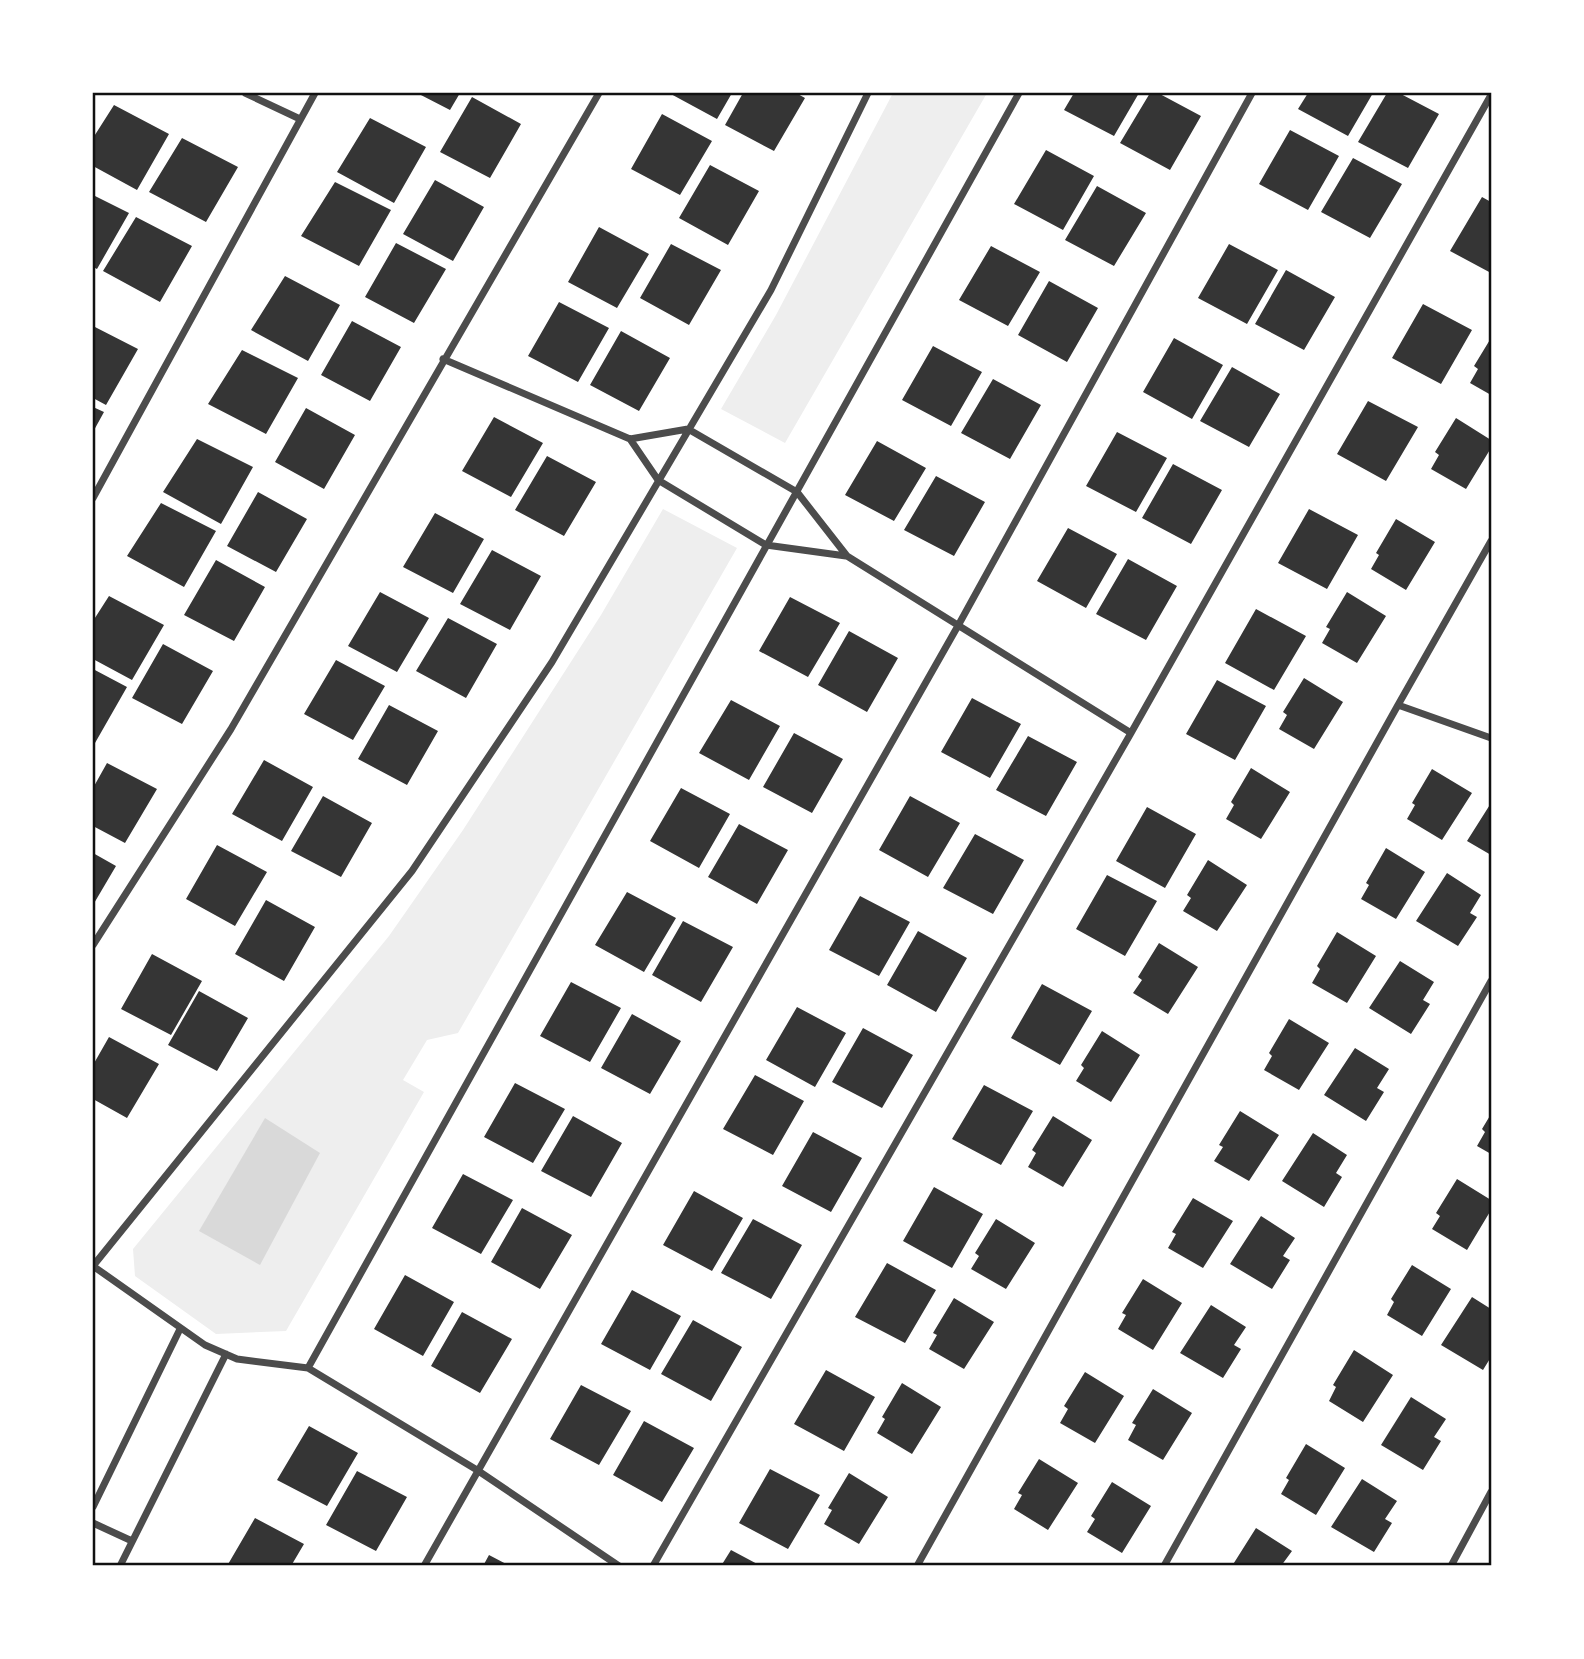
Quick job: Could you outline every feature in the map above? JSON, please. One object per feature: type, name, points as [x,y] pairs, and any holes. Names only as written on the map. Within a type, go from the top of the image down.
[{"type":"street","points":[[245,93],[300,119]]},
{"type":"street","points":[[93,498],[315,93]]},
{"type":"street","points":[[93,945],[231,729],[599,93]]},
{"type":"street","points":[[619,1566],[477,1470],[308,1368],[237,1359],[226,1354],[180,1329],[93,1266],[412,871],[552,662],[771,290],[868,93]]},
{"type":"street","points":[[308,1368],[1019,93]]},
{"type":"street","points":[[424,1566],[959,624],[1252,93]]},
{"type":"street","points":[[653,1566],[1131,733],[1491,95]]},
{"type":"street","points":[[443,359],[630,439],[658,480],[766,545],[847,556]]},
{"type":"street","points":[[630,439],[688,429],[797,492],[847,556],[1131,733]]},
{"type":"street","points":[[916,1566],[1491,541]]},
{"type":"street","points":[[1398,705],[1491,738]]},
{"type":"street","points":[[1164,1566],[1491,981]]},
{"type":"street","points":[[93,1507],[180,1329]]},
{"type":"street","points":[[120,1566],[226,1354]]},
{"type":"street","points":[[1451,1566],[1491,1492]]},
{"type":"street","points":[[93,1523],[132,1541]]},
{"type":"shaded area","points":[[893,93],[987,93],[785,443],[721,409],[776,315]]},
{"type":"shaded area","points":[[663,509],[737,548],[458,1033],[427,1040],[403,1080],[424,1092],[286,1331],[216,1334],[135,1276],[133,1249],[389,936],[463,830],[601,615]]},
{"type":"shaded area","points":[[265,1118],[320,1153],[260,1265],[199,1231]]},
{"type":"building","points":[[417,93],[460,93],[450,110]]},
{"type":"building","points":[[669,93],[732,93],[717,119]]},
{"type":"building","points":[[743,93],[796,93],[805,98],[774,151],[725,125]]},
{"type":"building","points":[[1074,93],[1139,93],[1114,136],[1064,110]]},
{"type":"building","points":[[1150,93],[1158,93],[1201,116],[1170,170],[1120,143]]},
{"type":"building","points":[[1308,93],[1373,93],[1348,136],[1298,109]]},
{"type":"building","points":[[1387,93],[1399,93],[1439,114],[1408,168],[1358,142]]},
{"type":"building","points":[[472,97],[521,124],[490,178],[440,152]]},
{"type":"building","points":[[114,105],[169,134],[137,190],[93,166],[93,138]]},
{"type":"building","points":[[662,114],[712,141],[680,195],[631,169]]},
{"type":"building","points":[[370,118],[426,147],[394,203],[337,172]]},
{"type":"building","points":[[1290,130],[1339,156],[1308,210],[1259,184]]},
{"type":"building","points":[[182,138],[238,167],[206,222],[149,192]]},
{"type":"building","points":[[1046,150],[1094,176],[1063,230],[1014,204]]},
{"type":"building","points":[[1353,158],[1402,184],[1370,238],[1321,212]]},
{"type":"building","points":[[710,165],[759,191],[728,245],[679,218]]},
{"type":"building","points":[[435,180],[484,207],[453,261],[403,234]]},
{"type":"building","points":[[335,182],[391,210],[359,266],[301,236]]},
{"type":"building","points":[[1097,186],[1146,213],[1114,266],[1065,240]]},
{"type":"building","points":[[93,195],[129,213],[97,269],[93,267]]},
{"type":"building","points":[[1482,197],[1491,202],[1491,273],[1450,251]]},
{"type":"building","points":[[136,217],[192,246],[160,302],[103,271]]},
{"type":"building","points":[[599,227],[649,254],[617,308],[568,282]]},
{"type":"building","points":[[396,243],[446,269],[414,323],[365,297]]},
{"type":"building","points":[[671,244],[721,270],[689,325],[640,298]]},
{"type":"building","points":[[1229,244],[1278,270],[1247,324],[1198,298]]},
{"type":"building","points":[[991,246],[1040,272],[1008,326],[959,300]]},
{"type":"building","points":[[1286,270],[1335,297],[1304,350],[1255,324]]},
{"type":"building","points":[[285,276],[340,305],[308,361],[251,330]]},
{"type":"building","points":[[1049,281],[1098,308],[1067,362],[1018,335]]},
{"type":"building","points":[[559,302],[609,328],[578,382],[528,356]]},
{"type":"building","points":[[1423,304],[1472,330],[1441,384],[1392,358]]},
{"type":"building","points":[[352,321],[401,347],[370,401],[321,375]]},
{"type":"building","points":[[93,326],[138,349],[106,405],[93,398]]},
{"type":"building","points":[[621,331],[670,358],[639,411],[590,385]]},
{"type":"building","points":[[1174,338],[1223,365],[1192,419],[1143,392]]},
{"type":"building","points":[[1491,338],[1491,395],[1470,383],[1478,369],[1474,366]]},
{"type":"building","points":[[933,346],[982,372],[951,426],[902,400]]},
{"type":"building","points":[[242,350],[298,378],[266,434],[208,404]]},
{"type":"building","points":[[1232,367],[1280,394],[1249,447],[1200,421]]},
{"type":"building","points":[[993,379],[1041,405],[1010,459],[961,433]]},
{"type":"building","points":[[1368,401],[1418,427],[1386,481],[1337,454]]},
{"type":"building","points":[[93,407],[104,412],[93,432]]},
{"type":"building","points":[[306,408],[355,435],[324,489],[275,462]]},
{"type":"building","points":[[494,417],[543,443],[511,497],[462,471]]},
{"type":"building","points":[[1456,418],[1491,440],[1491,448],[1466,489],[1431,469],[1439,455],[1435,452]]},
{"type":"building","points":[[1117,432],[1167,458],[1136,512],[1086,486]]},
{"type":"building","points":[[197,439],[253,467],[221,524],[163,492]]},
{"type":"building","points":[[877,441],[926,468],[894,521],[845,495]]},
{"type":"building","points":[[547,456],[596,482],[564,536],[515,510]]},
{"type":"building","points":[[1173,464],[1222,490],[1191,544],[1142,518]]},
{"type":"building","points":[[936,476],[985,502],[954,556],[904,530]]},
{"type":"building","points":[[258,492],[307,519],[276,572],[227,546]]},
{"type":"building","points":[[161,503],[216,531],[184,587],[127,556]]},
{"type":"building","points":[[1309,509],[1358,535],[1327,589],[1278,563]]},
{"type":"building","points":[[435,513],[484,539],[453,593],[403,567]]},
{"type":"building","points":[[1396,519],[1435,542],[1406,590],[1371,569],[1379,555],[1376,553]]},
{"type":"building","points":[[1068,528],[1117,554],[1086,608],[1037,581]]},
{"type":"building","points":[[492,550],[541,576],[510,630],[460,604]]},
{"type":"building","points":[[1128,559],[1177,586],[1146,640],[1096,614]]},
{"type":"building","points":[[216,560],[265,587],[234,641],[184,615]]},
{"type":"building","points":[[380,592],[429,618],[397,672],[348,646]]},
{"type":"building","points":[[1347,592],[1386,616],[1357,663],[1322,643],[1330,629],[1326,627]]},
{"type":"building","points":[[109,596],[164,625],[132,680],[93,659],[93,621]]},
{"type":"building","points":[[790,597],[840,623],[808,677],[759,651]]},
{"type":"building","points":[[1256,609],[1306,636],[1274,690],[1225,663]]},
{"type":"building","points":[[448,618],[497,644],[466,698],[416,671]]},
{"type":"building","points":[[849,631],[898,658],[867,712],[818,685]]},
{"type":"building","points":[[163,644],[213,671],[182,724],[132,698]]},
{"type":"building","points":[[336,660],[385,686],[353,740],[304,714]]},
{"type":"building","points":[[93,669],[127,687],[95,743],[93,742]]},
{"type":"building","points":[[1304,678],[1343,702],[1314,749],[1279,729],[1287,715],[1283,712]]},
{"type":"building","points":[[1217,680],[1266,706],[1235,760],[1186,734]]},
{"type":"building","points":[[972,698],[1021,724],[990,778],[941,752]]},
{"type":"building","points":[[731,700],[780,726],[749,780],[699,753]]},
{"type":"building","points":[[389,705],[438,731],[407,785],[358,759]]},
{"type":"building","points":[[794,733],[843,759],[812,813],[763,787]]},
{"type":"building","points":[[1028,736],[1077,762],[1046,816],[996,790]]},
{"type":"building","points":[[264,760],[313,787],[282,841],[232,814]]},
{"type":"building","points":[[107,763],[157,789],[125,843],[93,826],[93,788]]},
{"type":"building","points":[[1251,768],[1290,792],[1261,839],[1226,819],[1234,805],[1231,802]]},
{"type":"building","points":[[1432,769],[1472,793],[1442,840],[1407,819],[1415,805],[1412,803]]},
{"type":"building","points":[[681,788],[730,814],[699,868],[650,841]]},
{"type":"building","points":[[323,796],[372,823],[341,877],[291,851]]},
{"type":"building","points":[[910,796],[960,823],[928,877],[879,850]]},
{"type":"building","points":[[1491,803],[1491,855],[1467,841]]},
{"type":"building","points":[[1147,807],[1196,834],[1165,888],[1116,861]]},
{"type":"building","points":[[739,824],[788,850],[757,904],[708,877]]},
{"type":"building","points":[[975,834],[1024,860],[993,914],[943,888]]},
{"type":"building","points":[[217,845],[267,872],[235,926],[186,899]]},
{"type":"building","points":[[1386,848],[1425,872],[1396,919],[1361,899],[1369,885],[1366,883]]},
{"type":"building","points":[[93,853],[116,866],[93,905]]},
{"type":"building","points":[[1208,860],[1247,885],[1217,931],[1183,911],[1191,898],[1187,895]]},
{"type":"building","points":[[1447,873],[1481,895],[1470,913],[1477,917],[1458,946],[1416,921]]},
{"type":"building","points":[[1107,875],[1157,901],[1125,956],[1076,929]]},
{"type":"building","points":[[627,892],[676,918],[644,972],[595,945]]},
{"type":"building","points":[[860,896],[910,922],[879,976],[829,950]]},
{"type":"building","points":[[266,900],[315,927],[284,981],[235,954]]},
{"type":"building","points":[[683,921],[733,947],[701,1002],[652,975]]},
{"type":"building","points":[[918,931],[967,958],[936,1012],[887,985]]},
{"type":"building","points":[[1337,932],[1376,956],[1347,1003],[1312,983],[1320,969],[1317,966]]},
{"type":"building","points":[[1159,943],[1198,967],[1168,1014],[1133,993],[1142,980],[1138,977]]},
{"type":"building","points":[[152,954],[202,981],[171,1035],[121,1009]]},
{"type":"building","points":[[1400,961],[1434,982],[1423,1000],[1430,1004],[1411,1034],[1369,1008]]},
{"type":"building","points":[[571,982],[621,1008],[590,1062],[540,1036]]},
{"type":"building","points":[[1042,984],[1092,1011],[1060,1065],[1011,1038]]},
{"type":"building","points":[[199,991],[248,1018],[217,1071],[168,1045]]},
{"type":"building","points":[[797,1007],[846,1033],[815,1087],[766,1060]]},
{"type":"building","points":[[632,1014],[681,1041],[650,1094],[601,1068]]},
{"type":"building","points":[[1289,1019],[1329,1043],[1299,1090],[1264,1070],[1272,1056],[1269,1053]]},
{"type":"building","points":[[863,1028],[913,1055],[882,1108],[832,1082]]},
{"type":"building","points":[[1102,1031],[1140,1055],[1111,1102],[1076,1081],[1084,1068],[1081,1065]]},
{"type":"building","points":[[109,1037],[159,1064],[127,1118],[93,1099],[93,1065]]},
{"type":"building","points":[[1355,1048],[1389,1069],[1377,1088],[1384,1092],[1366,1121],[1324,1095]]},
{"type":"building","points":[[755,1075],[804,1101],[773,1155],[723,1129]]},
{"type":"building","points":[[515,1083],[565,1109],[533,1163],[484,1137]]},
{"type":"building","points":[[984,1085],[1033,1111],[1001,1165],[952,1139]]},
{"type":"building","points":[[1240,1111],[1279,1135],[1249,1181],[1214,1161],[1223,1147],[1219,1145]]},
{"type":"building","points":[[1491,1114],[1491,1154],[1477,1146],[1485,1132],[1482,1129]]},
{"type":"building","points":[[573,1116],[622,1143],[591,1197],[541,1171]]},
{"type":"building","points":[[1053,1116],[1092,1140],[1063,1187],[1028,1167],[1036,1153],[1032,1150]]},
{"type":"building","points":[[813,1132],[862,1158],[831,1212],[782,1186]]},
{"type":"building","points":[[1313,1133],[1347,1155],[1336,1173],[1342,1177],[1324,1207],[1282,1181]]},
{"type":"building","points":[[463,1174],[513,1200],[481,1254],[432,1228]]},
{"type":"building","points":[[1457,1179],[1491,1200],[1491,1210],[1467,1250],[1432,1229],[1440,1216],[1436,1213]]},
{"type":"building","points":[[934,1187],[983,1214],[952,1268],[903,1241]]},
{"type":"building","points":[[694,1191],[743,1218],[712,1271],[663,1245]]},
{"type":"building","points":[[1193,1198],[1233,1221],[1203,1268],[1168,1248],[1176,1234],[1172,1232]]},
{"type":"building","points":[[522,1208],[572,1235],[540,1289],[491,1262]]},
{"type":"building","points":[[1261,1216],[1295,1238],[1283,1256],[1290,1260],[1272,1289],[1230,1264]]},
{"type":"building","points":[[753,1219],[802,1245],[771,1299],[721,1273]]},
{"type":"building","points":[[996,1219],[1035,1243],[1006,1289],[971,1269],[979,1256],[975,1253]]},
{"type":"building","points":[[887,1263],[936,1290],[905,1343],[855,1317]]},
{"type":"building","points":[[1412,1265],[1451,1289],[1422,1336],[1387,1315],[1394,1302],[1391,1299]]},
{"type":"building","points":[[405,1275],[454,1302],[423,1356],[374,1329]]},
{"type":"building","points":[[1143,1279],[1182,1303],[1153,1350],[1118,1329],[1126,1315],[1122,1313]]},
{"type":"building","points":[[632,1290],[681,1316],[650,1370],[601,1344]]},
{"type":"building","points":[[1472,1297],[1491,1309],[1491,1357],[1483,1370],[1441,1345]]},
{"type":"building","points":[[954,1298],[994,1322],[964,1369],[929,1349],[937,1335],[933,1333]]},
{"type":"building","points":[[1211,1305],[1246,1327],[1234,1345],[1241,1349],[1223,1378],[1180,1353]]},
{"type":"building","points":[[462,1312],[512,1339],[480,1393],[431,1366]]},
{"type":"building","points":[[693,1320],[742,1347],[711,1401],[661,1374]]},
{"type":"building","points":[[1354,1350],[1393,1375],[1363,1422],[1329,1401],[1336,1387],[1333,1385]]},
{"type":"building","points":[[826,1370],[875,1397],[844,1451],[794,1424]]},
{"type":"building","points":[[1085,1372],[1124,1396],[1095,1443],[1060,1423],[1068,1409],[1064,1406]]},
{"type":"building","points":[[902,1383],[941,1407],[912,1454],[877,1433],[885,1419],[882,1417]]},
{"type":"building","points":[[581,1385],[631,1411],[599,1465],[550,1439]]},
{"type":"building","points":[[1153,1389],[1192,1413],[1163,1460],[1128,1440],[1136,1425],[1132,1423]]},
{"type":"building","points":[[1411,1397],[1446,1419],[1434,1437],[1441,1441],[1423,1470],[1381,1445]]},
{"type":"building","points":[[644,1421],[694,1448],[662,1502],[613,1475]]},
{"type":"building","points":[[309,1426],[358,1453],[327,1506],[277,1480]]},
{"type":"building","points":[[1306,1444],[1345,1468],[1316,1515],[1281,1494],[1289,1480],[1286,1478]]},
{"type":"building","points":[[1039,1459],[1078,1483],[1048,1530],[1014,1509],[1022,1495],[1018,1493]]},
{"type":"building","points":[[770,1469],[820,1495],[788,1549],[739,1523]]},
{"type":"building","points":[[357,1471],[407,1497],[376,1551],[326,1525]]},
{"type":"building","points":[[849,1473],[888,1497],[859,1544],[824,1524],[832,1510],[828,1508]]},
{"type":"building","points":[[1362,1479],[1397,1501],[1385,1519],[1392,1523],[1374,1552],[1331,1527]]},
{"type":"building","points":[[1112,1482],[1151,1506],[1122,1553],[1087,1532],[1095,1519],[1091,1516]]},
{"type":"building","points":[[255,1518],[304,1544],[291,1566],[227,1566]]},
{"type":"building","points":[[1256,1528],[1292,1551],[1281,1566],[1232,1566]]},
{"type":"building","points":[[731,1550],[761,1566],[721,1566]]},
{"type":"building","points":[[489,1555],[510,1566],[483,1566]]}]
